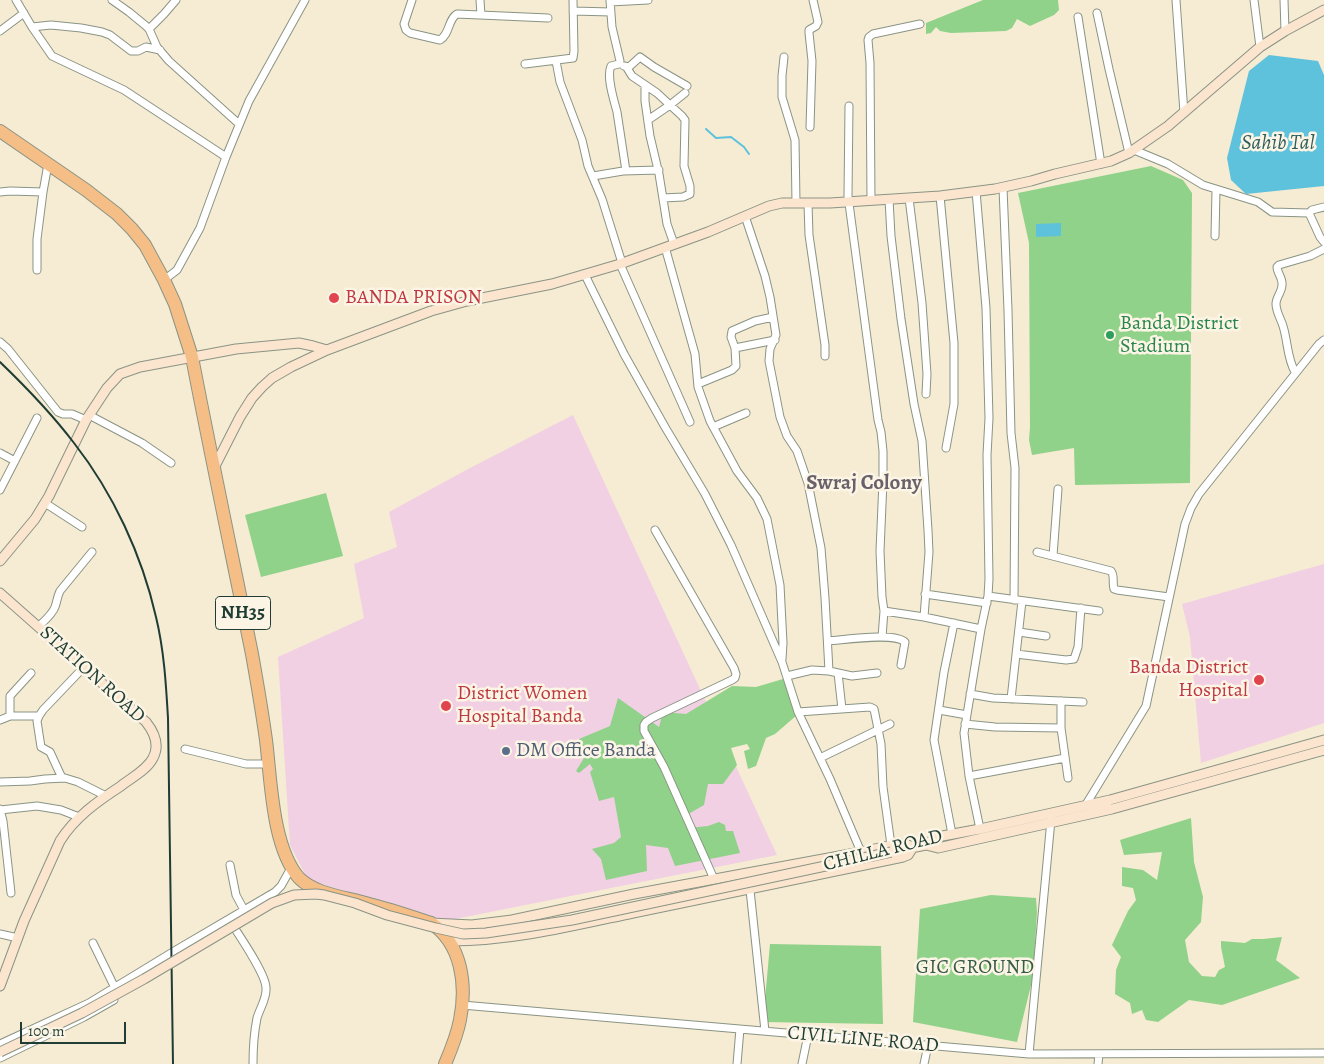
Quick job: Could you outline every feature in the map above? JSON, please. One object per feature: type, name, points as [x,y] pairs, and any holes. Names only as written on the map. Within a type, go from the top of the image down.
[{"type":"highway","name":"NH35","points":[[0,131],[86,190],[117,214],[145,245],[164,280],[181,321],[192,357],[252,654],[262,712],[276,821],[286,858],[291,868],[306,884],[340,897],[368,903],[434,926],[439,928],[450,941],[456,952],[463,983],[462,1005],[457,1034],[445,1064]]},
{"type":"main road","points":[[214,468],[240,417],[252,398],[262,387],[291,366],[327,350],[431,311],[552,284],[621,264],[708,232],[769,206],[782,203],[848,202],[940,196],[1003,188],[1117,159],[1132,152],[1184,113],[1260,48],[1285,31],[1324,10]]},
{"type":"main road","points":[[0,560],[35,519],[88,418],[107,388],[120,374],[140,367],[236,349],[299,344],[327,350]]},
{"type":"main road","name":"STATION ROAD","points":[[0,593],[146,722],[152,729],[156,742],[156,749],[149,764],[79,817],[60,840],[24,921],[0,986]]},
{"type":"main road","points":[[926,845],[938,848],[1051,818],[1112,808],[1324,750],[1322,740]]},
{"type":"main road","name":"CHILLA ROAD","points":[[434,926],[464,934],[486,933],[591,916],[890,849],[926,845],[937,837],[1051,818],[1085,806],[1322,740]]},
{"type":"main road","points":[[450,941],[484,940],[535,933],[750,890],[903,857],[908,855],[913,847]]},
{"type":"main road","points":[[0,1052],[82,1013],[144,979],[272,903],[294,895],[324,895],[355,903],[388,915],[434,926],[472,925],[512,920],[634,894],[861,852],[890,849]]},
{"type":"street","points":[[16,0],[52,56],[124,90],[226,157]]},
{"type":"street","points":[[112,0],[150,29],[160,50],[168,61],[239,124]]},
{"type":"street","points":[[150,29],[176,0]]},
{"type":"street","points":[[164,280],[177,270],[200,228],[249,101],[305,0]]},
{"type":"street","points":[[412,0],[404,24],[406,30],[410,33],[436,39],[443,39],[446,36],[454,15],[458,14],[548,18]]},
{"type":"street","points":[[480,0],[481,15]]},
{"type":"street","points":[[525,64],[573,58],[574,0]]},
{"type":"street","points":[[620,63],[612,27],[610,1],[648,0]]},
{"type":"street","points":[[810,127],[812,61],[809,30],[816,26],[818,22],[812,0]]},
{"type":"street","points":[[1176,0],[1184,113]]},
{"type":"street","points":[[1254,0],[1260,48]]},
{"type":"street","points":[[1284,0],[1285,31]]},
{"type":"street","points":[[573,11],[611,12]]},
{"type":"street","points":[[1097,13],[1109,69],[1132,152],[1168,164],[1195,182],[1258,202],[1272,212],[1309,213],[1312,210],[1324,207]]},
{"type":"street","points":[[0,31],[24,14]]},
{"type":"street","points":[[1078,17],[1101,164]]},
{"type":"street","points":[[871,200],[870,63],[868,40],[873,34],[920,24]]},
{"type":"street","points":[[32,27],[52,25],[102,32],[117,39],[131,51],[138,51],[146,47],[160,50]]},
{"type":"street","points":[[784,56],[782,97],[795,140],[796,203]]},
{"type":"street","points":[[627,68],[640,57],[688,86]]},
{"type":"street","points":[[556,61],[560,82],[582,140],[588,166],[602,199],[621,264],[690,422]]},
{"type":"street","points":[[620,63],[627,68],[632,76],[657,93],[685,120],[684,166],[690,194],[683,197],[663,198]]},
{"type":"street","points":[[620,63],[611,66],[609,71],[626,171]]},
{"type":"street","points":[[645,85],[650,136],[659,170],[670,246],[696,354],[698,384],[713,427],[737,471],[757,498],[767,519],[780,585],[782,662]]},
{"type":"street","points":[[648,120],[685,94]]},
{"type":"street","points":[[849,106],[848,202],[882,440],[883,481],[880,558],[884,611],[882,637]]},
{"type":"street","points":[[37,270],[37,239],[48,164]]},
{"type":"street","points":[[593,176],[626,171],[659,170]]},
{"type":"street","points":[[1003,188],[1011,433],[1015,468],[1014,600]]},
{"type":"street","points":[[1215,236],[1216,190]]},
{"type":"street","points":[[976,191],[986,308],[989,418],[987,455],[988,599],[980,629],[965,724],[965,744],[969,776],[980,829]]},
{"type":"street","points":[[0,192],[43,192]]},
{"type":"street","points":[[940,196],[954,344],[954,404],[946,448]]},
{"type":"street","points":[[908,198],[922,303],[927,374],[926,394]]},
{"type":"street","points":[[889,199],[901,319],[914,404],[922,441],[929,552],[924,617]]},
{"type":"street","points":[[808,203],[809,235],[825,356]]},
{"type":"street","points":[[1309,213],[1324,242]]},
{"type":"street","points":[[745,216],[770,297],[776,335],[768,354],[768,361],[780,417],[784,430],[797,451],[808,483],[821,548],[829,671]]},
{"type":"street","points":[[1295,372],[1289,358],[1283,326],[1277,310],[1277,298],[1282,288],[1282,280],[1276,270],[1277,267],[1324,250]]},
{"type":"street","points":[[586,275],[624,354],[706,494],[732,545],[782,662],[798,712],[861,852]]},
{"type":"street","points":[[698,384],[734,369],[736,363],[735,348],[731,337],[732,332],[755,321],[773,317]]},
{"type":"street","points":[[735,348],[775,340]]},
{"type":"street","points":[[1085,806],[1146,706],[1185,524],[1191,508],[1205,486],[1295,372],[1324,340]]},
{"type":"street","points":[[0,342],[8,349],[58,412],[88,418],[142,443],[171,462]]},
{"type":"street","points":[[713,427],[746,413]]},
{"type":"street","points":[[0,490],[37,418]]},
{"type":"street","points":[[0,453],[15,461]]},
{"type":"street","points":[[1053,556],[1058,489]]},
{"type":"street","points":[[45,503],[82,528]]},
{"type":"street","points":[[655,530],[736,674],[732,680],[652,718],[644,726],[644,731],[664,767],[714,879]]},
{"type":"street","points":[[38,627],[52,614],[60,591],[92,552]]},
{"type":"street","points":[[1038,552],[1111,571],[1114,589],[1169,597]]},
{"type":"street","points":[[925,594],[1014,600],[1099,611]]},
{"type":"street","points":[[1011,699],[1022,601]]},
{"type":"street","points":[[1016,654],[1066,660],[1074,659],[1078,647],[1081,608]]},
{"type":"street","points":[[884,611],[980,629]]},
{"type":"street","points":[[952,834],[934,740],[944,672],[954,624]]},
{"type":"street","points":[[1019,632],[1046,636]]},
{"type":"street","points":[[828,641],[882,637],[903,640],[902,665]]},
{"type":"street","points":[[62,778],[50,752],[41,747],[37,721],[39,716],[84,667]]},
{"type":"street","points":[[787,676],[812,670],[829,671],[852,676],[877,673]]},
{"type":"street","points":[[10,716],[10,696],[31,673]]},
{"type":"street","points":[[838,673],[842,709]]},
{"type":"street","points":[[970,694],[993,698],[1083,702]]},
{"type":"street","points":[[1061,701],[1061,728],[1068,778]]},
{"type":"street","points":[[798,712],[874,708],[881,744],[883,787],[890,849]]},
{"type":"street","points":[[939,710],[967,715]]},
{"type":"street","points":[[0,720],[10,716],[39,716]]},
{"type":"street","points":[[820,758],[890,724]]},
{"type":"street","points":[[965,724],[995,727],[1061,728]]},
{"type":"street","points":[[185,749],[246,764],[269,764]]},
{"type":"street","points":[[969,776],[1064,758]]},
{"type":"street","points":[[0,782],[30,782],[62,778],[74,781],[106,796]]},
{"type":"street","points":[[11,893],[3,821],[0,810],[37,806],[61,810],[79,817]]},
{"type":"street","points":[[1029,1054],[1051,818]]},
{"type":"street","points":[[230,865],[235,891],[244,910]]},
{"type":"street","points":[[0,1044],[79,1008],[275,892],[281,886],[291,868]]},
{"type":"street","points":[[750,890],[765,1032]]},
{"type":"street","points":[[229,919],[259,968],[266,987],[266,993],[257,1018],[253,1064]]},
{"type":"street","points":[[0,934],[18,938]]},
{"type":"street","points":[[93,943],[115,988]]},
{"type":"street","points":[[0,1058],[84,1017],[145,983]]},
{"type":"street","name":"CIVIL LINE ROAD","points":[[462,1005],[1029,1054],[1324,1053]]},
{"type":"street","points":[[737,1064],[740,1029]]},
{"type":"street","points":[[802,1064],[808,1035]]},
{"type":"street","points":[[924,1064],[928,1045]]},
{"type":"street","points":[[1053,1064],[1054,1054]]},
{"type":"street","points":[[1098,1054],[1098,1064]]},
{"type":"shaded area","name":"DM Office Banda","points":[[573,415],[777,855],[445,921],[308,880],[290,845],[278,657],[364,618],[354,564],[397,547],[389,512]]},
{"type":"shaded area","name":"Banda District Hospital","points":[[1324,564],[1324,723],[1201,763],[1190,637],[1182,604]]},
{"type":"green space","points":[[983,0],[1058,0],[1059,10],[1054,15],[1030,26],[1017,19],[1012,28],[1006,31],[951,33],[940,31],[936,27],[931,33],[926,34],[926,23]]},
{"type":"green space","name":"Banda District Stadium","points":[[1151,166],[1183,180],[1192,193],[1190,483],[1075,485],[1074,448],[1032,455],[1029,440],[1029,243],[1018,193]]},
{"type":"green space","points":[[326,493],[343,556],[261,577],[245,515]]},
{"type":"green space","points":[[783,679],[797,715],[775,734],[766,738],[756,766],[748,769],[744,751],[750,749],[747,744],[731,748],[737,765],[723,784],[708,784],[704,805],[685,816],[688,828],[708,826],[719,822],[725,825],[726,831],[733,831],[740,853],[675,866],[668,848],[646,845],[647,871],[606,880],[601,859],[592,849],[614,843],[621,837],[614,797],[599,801],[590,772],[593,769],[590,764],[579,773],[576,771],[584,758],[579,739],[610,726],[618,698],[659,727],[663,712],[686,714],[732,686],[756,687]]},
{"type":"green space","points":[[1191,818],[1194,862],[1203,897],[1201,922],[1185,940],[1189,962],[1202,976],[1215,977],[1219,970],[1225,967],[1221,941],[1245,943],[1252,939],[1282,937],[1276,960],[1300,978],[1222,1005],[1189,1000],[1158,1022],[1146,1020],[1142,1010],[1132,1014],[1130,1003],[1115,994],[1116,970],[1121,957],[1112,945],[1128,911],[1136,900],[1133,888],[1122,886],[1122,867],[1143,870],[1157,880],[1162,852],[1124,855],[1120,840]]},
{"type":"green space","name":"GIC GROUND","points":[[991,895],[1036,898],[1037,912],[1033,977],[1017,1042],[913,1022],[920,909]]},
{"type":"green space","points":[[770,944],[881,946],[883,1024],[763,1022]]},
{"type":"water","name":"Sahib Tal","points":[[1269,55],[1318,61],[1324,75],[1324,186],[1246,194],[1231,180],[1227,158],[1249,71]]},
{"type":"water","points":[[1061,223],[1061,236],[1036,237],[1036,224]]},
{"type":"waterway","points":[[706,129],[716,138],[731,137],[744,147],[749,154]]},
{"type":"railway","points":[[0,362],[57,422],[88,462],[101,483],[134,548],[143,571],[159,629],[168,718],[173,1064]]},
{"type":"place","name":"BANDA PRISON","points":[[334,298]]},
{"type":"place","name":"Banda District Stadium","points":[[1110,335]]},
{"type":"place","name":"Banda District Hospital","points":[[1259,680]]},
{"type":"place","name":"District Women Hospital Banda","points":[[446,706]]},
{"type":"place","name":"DM Office Banda","points":[[506,751]]},
{"type":"district","name":"Swraj Colony","points":[[864,484]]}]
